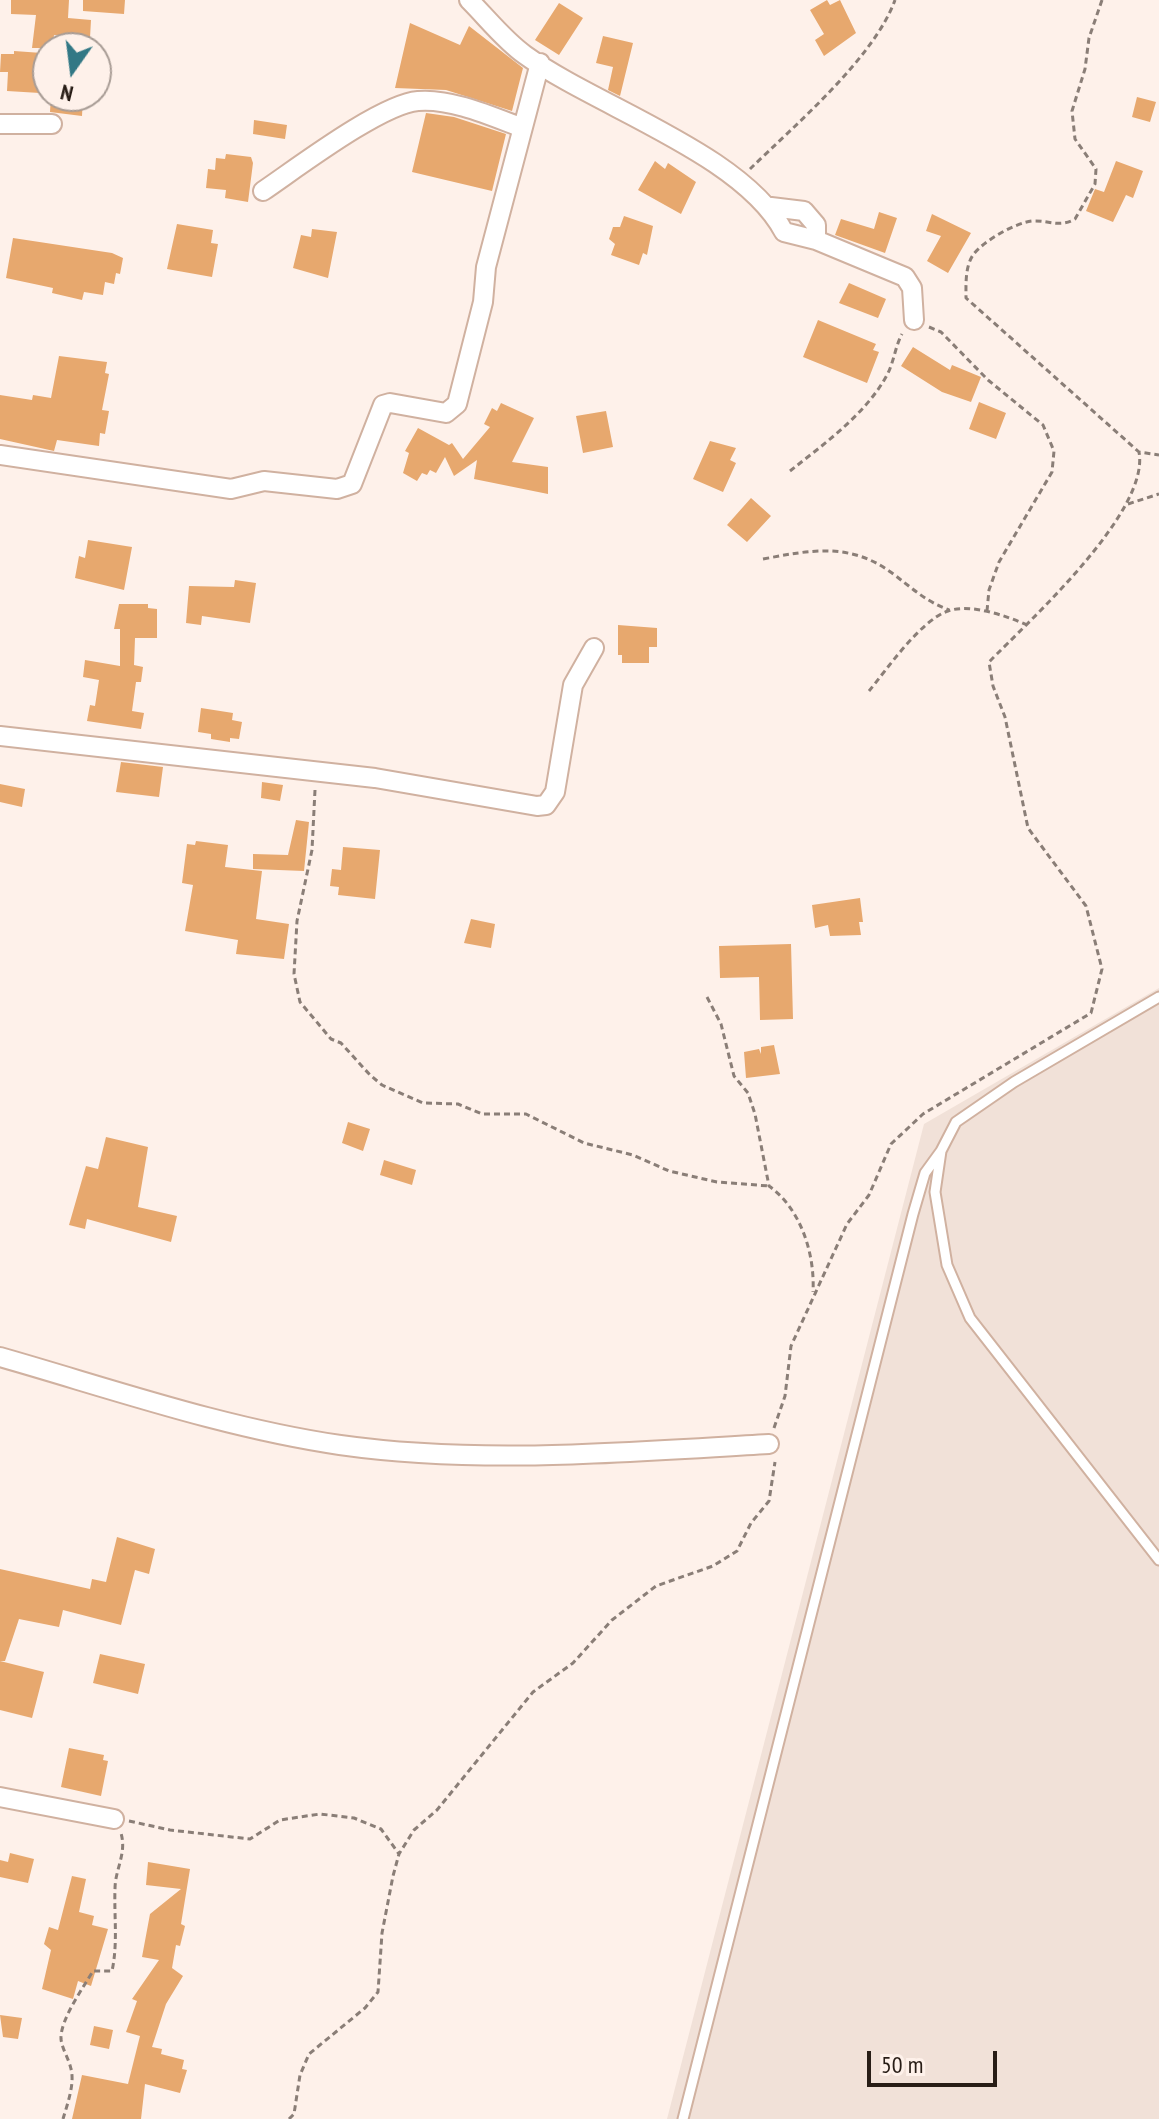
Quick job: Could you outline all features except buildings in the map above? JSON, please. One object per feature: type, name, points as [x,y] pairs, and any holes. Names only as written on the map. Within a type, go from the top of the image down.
[{"type":"street","points":[[469,0],[525,55],[739,180],[771,207],[784,232],[816,240],[905,277],[912,288],[910,303],[914,320]]},
{"type":"street","points":[[0,455],[231,489],[264,481],[337,489],[352,484],[383,405],[390,403],[446,413],[457,404],[520,127],[540,63]]},
{"type":"street","points":[[263,191],[394,108],[419,101],[454,107],[520,127]]},
{"type":"street","points":[[0,124],[52,124]]},
{"type":"street","points":[[771,207],[804,211],[816,225],[816,240]]},
{"type":"street","points":[[0,736],[314,771],[546,805],[558,778],[573,685],[594,648]]},
{"type":"street","points":[[0,1357],[213,1419],[339,1444],[452,1455],[769,1444]]},
{"type":"street","points":[[0,1797],[114,1819]]},
{"type":"lane","points":[[683,2119],[925,1173],[956,1122],[1014,1082],[1159,997]]},
{"type":"lane","points":[[941,1151],[935,1192],[947,1265],[970,1318],[1159,1560]]},
{"type":"path","points":[[739,180],[811,110],[863,52],[886,23],[895,0]]},
{"type":"path","points":[[1102,0],[1072,111],[1075,139],[1096,169],[1095,184],[1075,219],[1055,225],[1032,221],[1001,233],[973,255],[965,278],[966,298],[1139,452],[1159,455]]},
{"type":"path","points":[[790,471],[832,437],[870,398],[887,376],[899,338],[914,320],[941,332],[988,380],[1043,425],[1054,451],[1052,472],[999,562],[989,590],[987,611]]},
{"type":"path","points":[[289,2119],[294,2114],[300,2075],[309,2054],[365,2008],[378,1992],[386,1905],[399,1854],[414,1830],[437,1810],[508,1718],[551,1676],[573,1663],[612,1620],[656,1586],[713,1566],[737,1551],[751,1523],[769,1501],[775,1460],[769,1444],[785,1396],[791,1346],[847,1224],[869,1195],[891,1144],[923,1114],[1091,1013],[1096,1003],[1102,969],[1086,906],[1028,828],[1005,717],[988,672],[989,662],[1081,567],[1128,504],[1141,463],[1139,452]]},
{"type":"path","points":[[1128,504],[1159,494]]},
{"type":"path","points":[[763,559],[819,549],[846,550],[866,557],[894,574],[919,598],[949,610],[987,611],[1027,625]]},
{"type":"path","points":[[869,691],[917,636],[949,610]]},
{"type":"path","points":[[314,771],[312,850],[297,921],[294,974],[300,1002],[331,1039],[341,1043],[382,1085],[423,1103],[458,1104],[482,1114],[526,1114],[584,1143],[633,1155],[669,1171],[717,1182],[769,1186],[781,1195],[804,1236],[814,1269],[813,1296]]},
{"type":"path","points":[[707,997],[721,1024],[734,1076],[748,1093],[755,1114],[769,1186]]},
{"type":"path","points":[[114,1819],[170,1830],[250,1839],[280,1820],[320,1814],[354,1818],[381,1829],[399,1854]]},
{"type":"path","points":[[63,2119],[72,2072],[61,2039],[66,2014],[77,2002],[93,1971],[112,1971],[115,1959],[115,1884],[124,1855],[123,1836],[114,1819]]},
{"type":"shaded area","points":[[1159,988],[1159,2119],[667,2119],[924,1124]]}]
